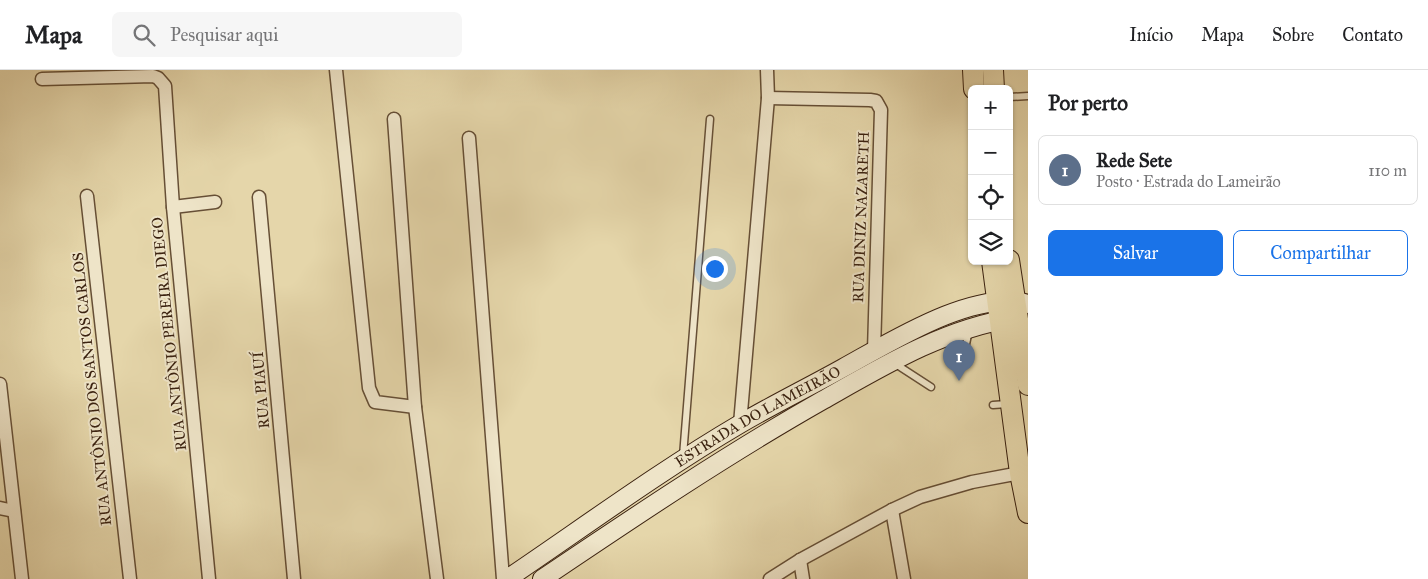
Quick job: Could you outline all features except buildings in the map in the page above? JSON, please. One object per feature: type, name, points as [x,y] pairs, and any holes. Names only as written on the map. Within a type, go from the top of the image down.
[{"type":"main road","points":[[974,70],[974,85]]},
{"type":"main road","points":[[993,70],[994,85]]},
{"type":"main road","points":[[994,265],[1014,309],[1002,404],[1028,513]]},
{"type":"main road","points":[[1010,265],[1014,309],[1028,385]]},
{"type":"main road","name":"ESTRADA DO LAMEIRÃO","points":[[507,579],[682,460],[740,424],[874,351],[932,322],[973,307],[1014,309]]},
{"type":"main road","name":"ESTRADA DO LAMEIRÃO","points":[[544,578],[709,467],[763,435],[893,362],[970,326],[1014,309]]},
{"type":"street","points":[[336,70],[369,388],[375,402],[415,407]]},
{"type":"street","points":[[740,424],[768,98],[767,70]]},
{"type":"street","name":"RUA ANTÔNIO PEREIRA DIEGO","points":[[42,79],[153,76],[158,78],[165,86],[173,207],[209,579]]},
{"type":"street","name":"RUA DINIZ NAZARETH","points":[[768,98],[876,102],[881,110],[874,351]]},
{"type":"street","points":[[394,119],[415,407],[437,579]]},
{"type":"street","points":[[469,138],[503,579]]},
{"type":"street","name":"RUA ANTÔNIO DOS SANTOS CARLOS","points":[[87,196],[130,579]]},
{"type":"street","name":"RUA PIAUÍ","points":[[259,197],[294,579]]},
{"type":"street","points":[[173,207],[215,202]]},
{"type":"street","points":[[0,384],[22,579]]},
{"type":"street","points":[[770,579],[800,560],[892,510],[943,489],[1020,473]]},
{"type":"street","points":[[0,508],[14,511]]},
{"type":"street","points":[[892,510],[904,579]]},
{"type":"street","points":[[800,560],[803,579]]},
{"type":"lane","points":[[1013,97],[1028,96]]},
{"type":"lane","points":[[682,460],[710,119]]},
{"type":"lane","points":[[961,368],[970,326]]},
{"type":"lane","points":[[893,362],[931,387]]},
{"type":"place","name":"Rede Sete","points":[[959,381]]}]
